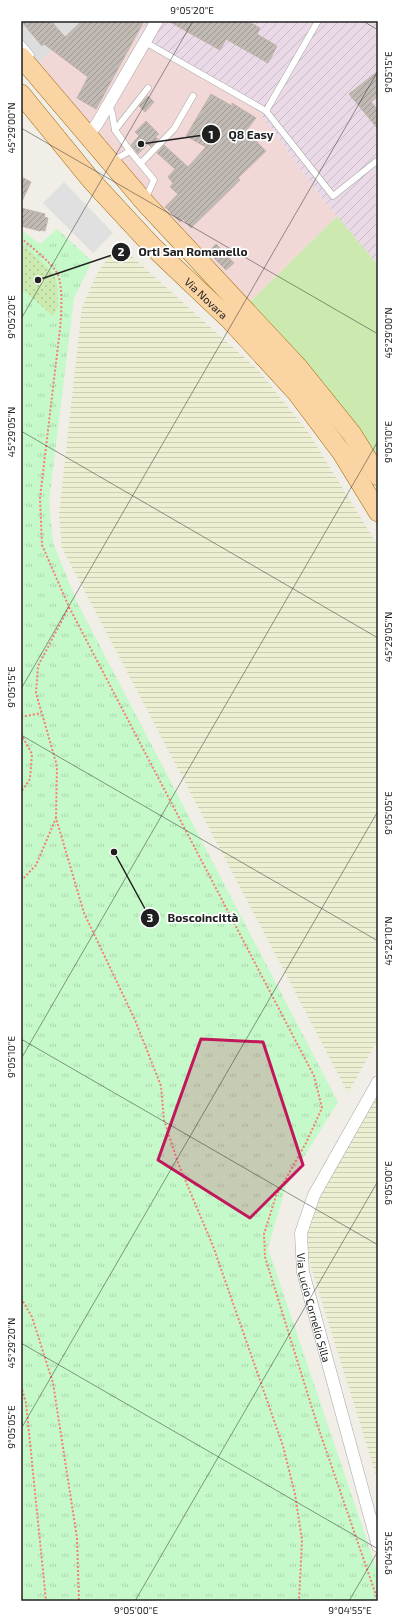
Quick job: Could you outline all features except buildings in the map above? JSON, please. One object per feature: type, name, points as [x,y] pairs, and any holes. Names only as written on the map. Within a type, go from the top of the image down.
[{"type":"main road","name":"Via Novara","points":[[28,59],[90,130],[141,193],[298,367],[352,434],[378,476]]},
{"type":"main road","name":"Via Novara","points":[[21,94],[28,106],[116,208],[152,246],[230,320],[297,393],[342,454],[376,514]]},
{"type":"main road","points":[[69,152],[90,130]]},
{"type":"street","points":[[90,130],[109,105],[157,21]]},
{"type":"street","name":"Via Lucio Cornelio Silla","points":[[378,1082],[314,1195],[301,1233],[303,1272],[378,1546]]},
{"type":"lane","points":[[266,110],[318,21]]},
{"type":"lane","points":[[145,42],[266,110],[333,196],[378,160]]},
{"type":"lane","points":[[21,43],[28,59]]},
{"type":"lane","points":[[115,130],[148,88]]},
{"type":"lane","points":[[141,163],[174,129],[194,96]]},
{"type":"lane","points":[[109,105],[115,130],[154,180],[141,193],[159,208],[212,265]]},
{"type":"lane","points":[[90,130],[109,151]]},
{"type":"lane","points":[[116,160],[130,151]]},
{"type":"lane","points":[[144,248],[172,274]]},
{"type":"lane","points":[[294,352],[338,406],[370,450]]},
{"type":"lane","points":[[273,377],[288,394]]},
{"type":"lane","points":[[311,424],[325,442]]},
{"type":"lane","points":[[346,473],[376,514]]},
{"type":"path","points":[[21,238],[58,273],[60,286],[61,323],[40,498],[42,545],[69,607],[314,1076],[322,1108],[306,1142],[276,1196],[264,1234],[265,1257],[317,1424],[378,1601]]},
{"type":"path","points":[[69,607],[38,666],[36,693],[57,766],[56,818],[84,913],[135,1020],[161,1086],[164,1120],[178,1163],[213,1246],[283,1446],[295,1494],[302,1540],[299,1601]]},
{"type":"path","points":[[21,717],[42,712]]},
{"type":"path","points":[[21,734],[32,754],[30,779],[21,792]]},
{"type":"path","points":[[21,881],[36,865],[56,818]]},
{"type":"path","points":[[21,1298],[32,1317],[53,1383],[77,1538],[79,1601]]},
{"type":"path","points":[[21,1386],[26,1403],[46,1601]]},
{"type":"highlighted area","points":[[201,1039],[263,1042],[303,1165],[250,1218],[158,1160]]},
{"type":"shaded area","points":[[21,21],[82,21],[39,63],[21,40]]},
{"type":"shaded area","points":[[82,21],[147,21],[136,40],[259,111],[320,196],[337,216],[249,303],[150,196],[39,63]]},
{"type":"shaded area","points":[[146,21],[378,21],[378,265],[320,196],[259,111],[136,40]]},
{"type":"shaded area","points":[[64,182],[113,233],[93,253],[43,203]]},
{"type":"green space","points":[[337,216],[378,265],[378,457],[347,413],[249,303]]},
{"type":"green space","points":[[57,229],[92,261],[74,298],[49,502],[53,543],[77,602],[338,1102],[286,1186],[268,1248],[378,1573],[378,1601],[21,1601],[21,230],[40,244]]},
{"type":"green space","points":[[21,242],[54,274],[57,285],[58,305],[53,316],[21,288]]},
{"type":"green space","points":[[118,244],[259,371],[308,432],[378,546],[378,1039],[348,1093],[62,548],[59,515],[82,307],[98,272]]},
{"type":"green space","points":[[378,1092],[378,1481],[307,1254],[308,1228],[324,1187]]},
{"type":"place","name":"Q8 Easy","points":[[141,144]]},
{"type":"place","name":"Orti San Romanello","points":[[38,280]]},
{"type":"place","name":"Boscoincittà","points":[[114,852]]}]
